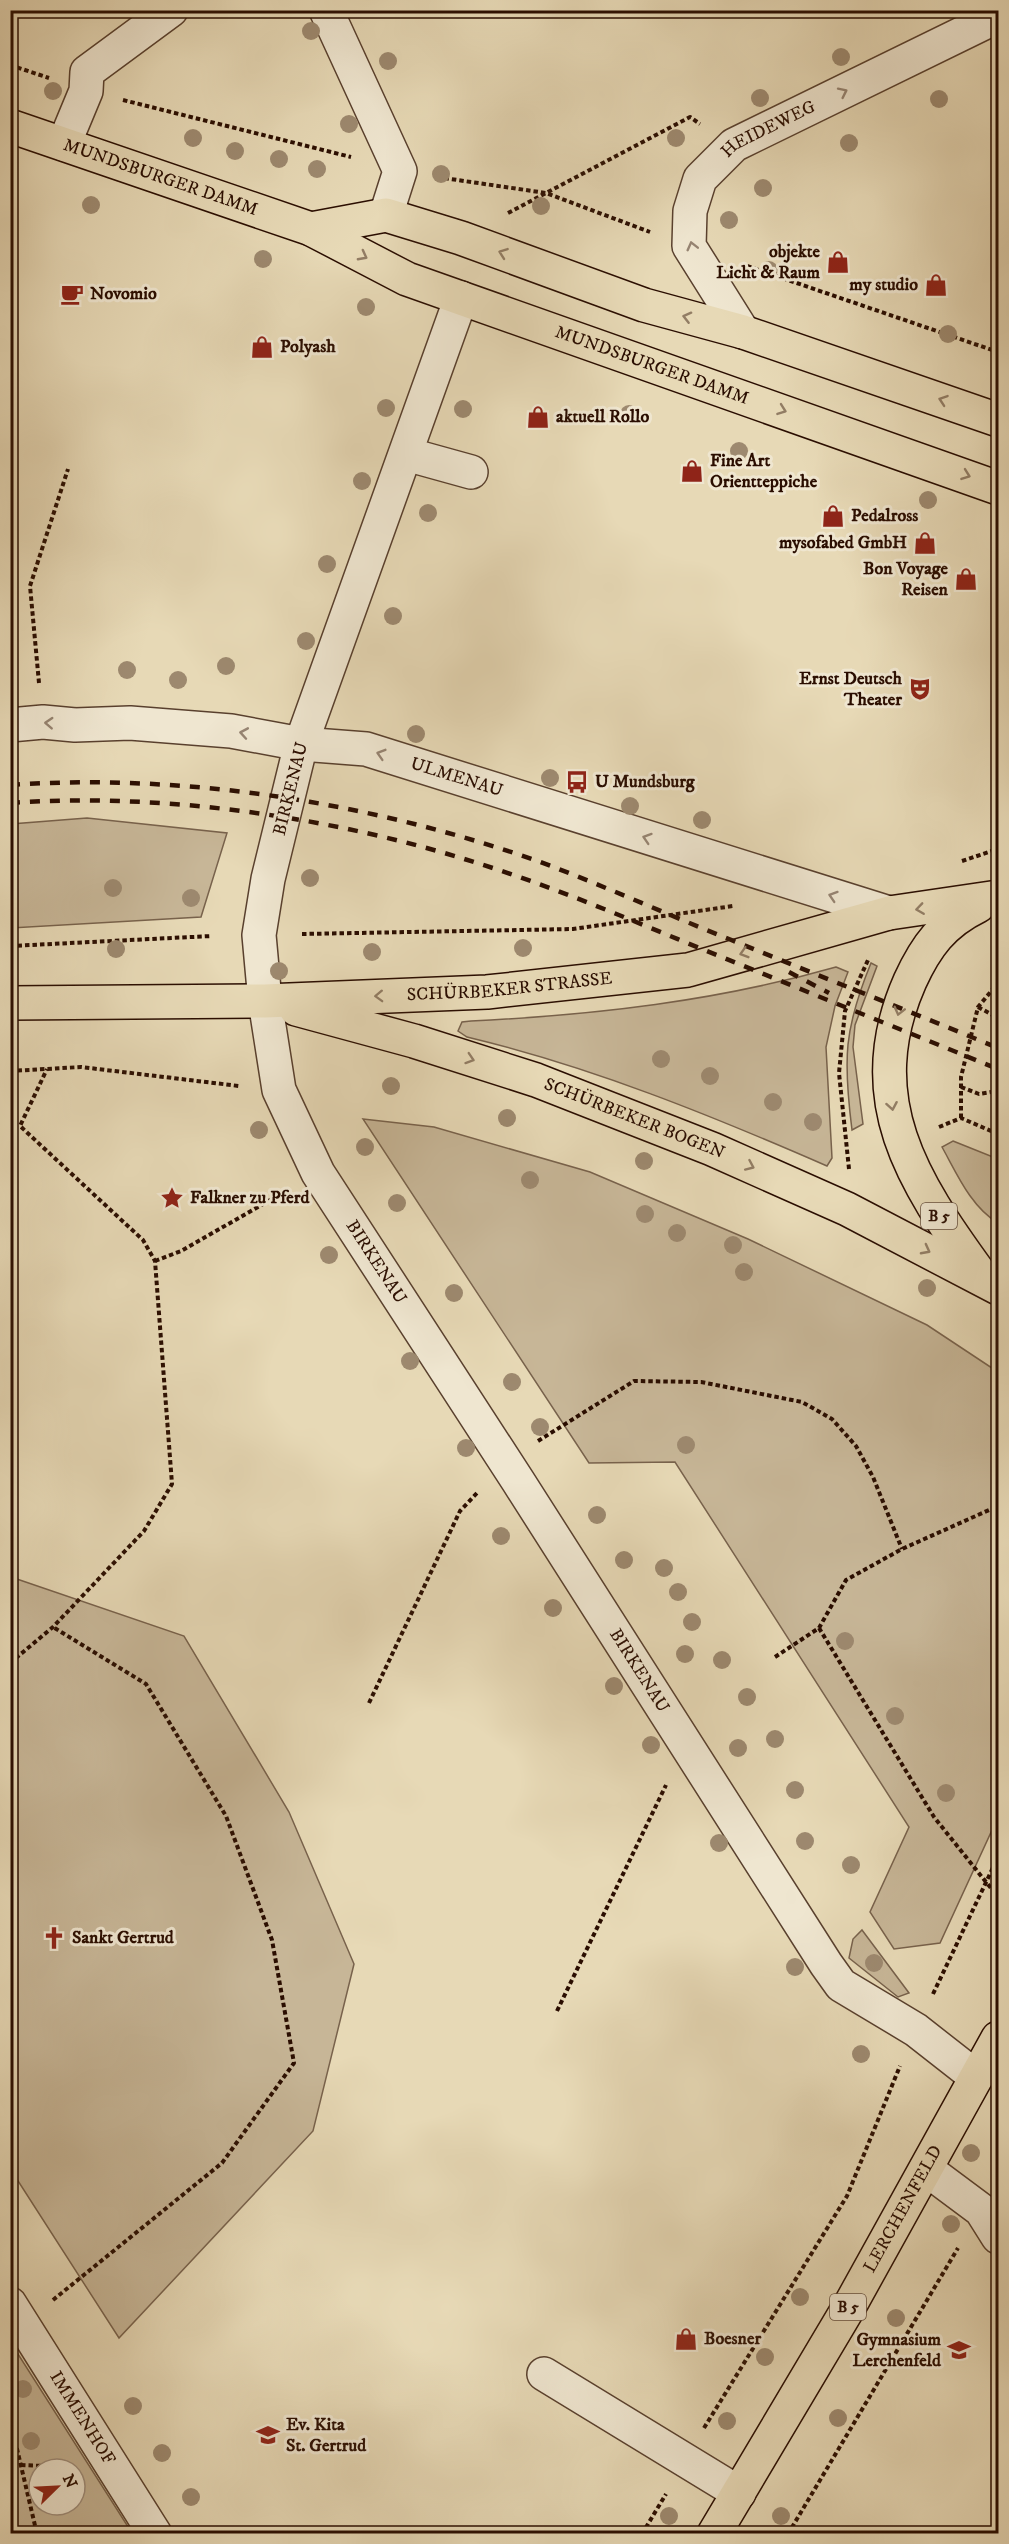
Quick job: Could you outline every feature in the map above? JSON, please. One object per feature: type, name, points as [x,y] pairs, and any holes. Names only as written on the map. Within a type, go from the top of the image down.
[{"type":"main road","name":"MUNDSBURGER DAMM","points":[[10,126],[311,228],[406,279],[999,488]]},
{"type":"main road","name":"MUNDSBURGER DAMM","points":[[311,228],[386,215],[461,238],[644,305],[743,332],[999,420]]},
{"type":"main road","name":"SCHÜRBEKER STRASSE","points":[[10,1003],[265,1001],[487,992],[688,970],[889,914],[997,899]]},
{"type":"main road","name":"SCHÜRBEKER BOGEN","points":[[992,1285],[923,1193],[896,1123],[889,1066],[898,1008],[933,939],[950,921],[997,899]]},
{"type":"main road","name":"SCHÜRBEKER BOGEN","points":[[265,1001],[414,1041],[536,1080],[712,1149],[847,1209],[992,1285]]},
{"type":"main road","name":"LERCHENFELD","points":[[714,2534],[926,2169],[999,2038]]},
{"type":"street","points":[[64,144],[86,91],[87,72],[171,10]]},
{"type":"street","points":[[326,10],[400,171],[386,215]]},
{"type":"street","name":"HEIDEWEG","points":[[743,332],[689,246],[690,212],[700,179],[734,145],[999,16]]},
{"type":"street","name":"BIRKENAU","points":[[461,298],[301,744],[268,879],[259,935],[265,1001],[279,1090],[318,1173],[841,1985],[916,2030],[976,2077]]},
{"type":"street","points":[[406,454],[471,472]]},
{"type":"street","name":"ULMENAU","points":[[10,725],[43,722],[75,725],[130,723],[231,731],[301,744],[366,749],[889,914]]},
{"type":"street","points":[[926,2169],[990,2224]]},
{"type":"street","name":"IMMENHOF","points":[[16,2314],[155,2534]]},
{"type":"street","points":[[544,2374],[739,2493]]},
{"type":"path","points":[[10,65],[86,91],[312,146],[400,171]]},
{"type":"path","points":[[461,238],[690,117],[734,145]]},
{"type":"path","points":[[43,722],[30,586],[68,469]]},
{"type":"path","points":[[302,934],[573,928],[742,904]]},
{"type":"path","points":[[10,946],[212,936]]},
{"type":"path","points":[[961,1118],[961,1077],[978,1007],[999,983]]},
{"type":"path","points":[[978,1007],[999,1018]]},
{"type":"path","points":[[10,1071],[81,1067],[279,1090]]},
{"type":"path","points":[[10,1663],[53,1627],[144,1531],[172,1484],[155,1261],[143,1240],[20,1126],[47,1069]]},
{"type":"path","points":[[961,1087],[979,1094],[999,1091]]},
{"type":"path","points":[[936,1129],[961,1118],[999,1134]]},
{"type":"path","points":[[155,1261],[181,1251],[318,1173]]},
{"type":"path","points":[[369,1702],[460,1511],[506,1462],[634,1381],[701,1382],[802,1402],[832,1419],[856,1446],[873,1478],[902,1549]]},
{"type":"path","points":[[775,1657],[819,1628],[846,1580],[902,1549],[999,1506]]},
{"type":"path","points":[[16,2314],[222,2163],[294,2063],[272,1940],[226,1816],[146,1684],[53,1627]]},
{"type":"path","points":[[819,1628],[934,1816],[999,1897]]},
{"type":"path","points":[[556,2011],[686,1744]]},
{"type":"path","points":[[642,2534],[847,2196],[916,2030],[999,1857]]},
{"type":"path","points":[[788,2534],[990,2224]]},
{"type":"path","points":[[10,2419],[37,2534]]},
{"type":"shaded area","points":[[87,818],[227,833],[201,917],[11,928],[11,824]]},
{"type":"shaded area","points":[[871,963],[877,966],[855,1025],[853,1047],[863,1124],[852,1130],[847,1083],[848,1045],[855,1007]]},
{"type":"shaded area","points":[[836,967],[848,972],[835,1006],[826,1047],[832,1158],[827,1166],[650,1094],[560,1063],[467,1037],[458,1031],[462,1022],[564,1015],[655,1004],[746,989]]},
{"type":"shaded area","points":[[363,1119],[434,1127],[590,1172],[748,1239],[927,1325],[998,1372],[998,1817],[940,1943],[894,1949],[870,1912],[909,1827],[675,1462],[589,1463]]},
{"type":"shaded area","points":[[953,1141],[998,1159],[998,1223],[972,1199],[953,1168],[942,1147]]},
{"type":"shaded area","points":[[11,1577],[184,1636],[289,1812],[354,1964],[313,2131],[119,2338],[11,2170]]},
{"type":"shaded area","points":[[862,1930],[909,1993],[898,1997],[849,1958],[853,1939]]},
{"type":"shaded area","points":[[10,2343],[84,2457],[27,2457],[27,2517],[87,2517],[87,2462],[132,2533],[11,2533]]},
{"type":"railway","points":[[10,785],[76,782],[142,783],[208,788],[340,807],[469,839],[557,868],[998,1048]]},
{"type":"railway","points":[[10,803],[126,801],[186,805],[306,821],[422,847],[508,873],[570,896],[998,1069]]},
{"type":"railway","points":[[789,972],[829,993]]},
{"type":"place","name":"objekte Licht & Raum","points":[[838,262]]},
{"type":"place","name":"my studio","points":[[936,285]]},
{"type":"place","name":"Novomio","points":[[72,294]]},
{"type":"place","name":"Polyash","points":[[262,347]]},
{"type":"place","name":"aktuell Rollo","points":[[538,417]]},
{"type":"place","name":"Fine Art Orientteppiche","points":[[692,471]]},
{"type":"place","name":"Pedalross","points":[[833,516]]},
{"type":"place","name":"mysofabed GmbH","points":[[925,543]]},
{"type":"place","name":"Bon Voyage Reisen","points":[[966,579]]},
{"type":"place","name":"Ernst Deutsch Theater","points":[[920,689]]},
{"type":"place","name":"U Mundsburg","points":[[577,782]]},
{"type":"place","name":"Falkner zu Pferd","points":[[172,1198]]},
{"type":"place","name":"Sankt Gertrud","points":[[54,1938]]},
{"type":"place","name":"Boesner","points":[[686,2339]]},
{"type":"place","name":"Gymnasium Lerchenfeld","points":[[959,2350]]},
{"type":"place","name":"Ev. Kita St. Gertrud","points":[[268,2435]]}]
